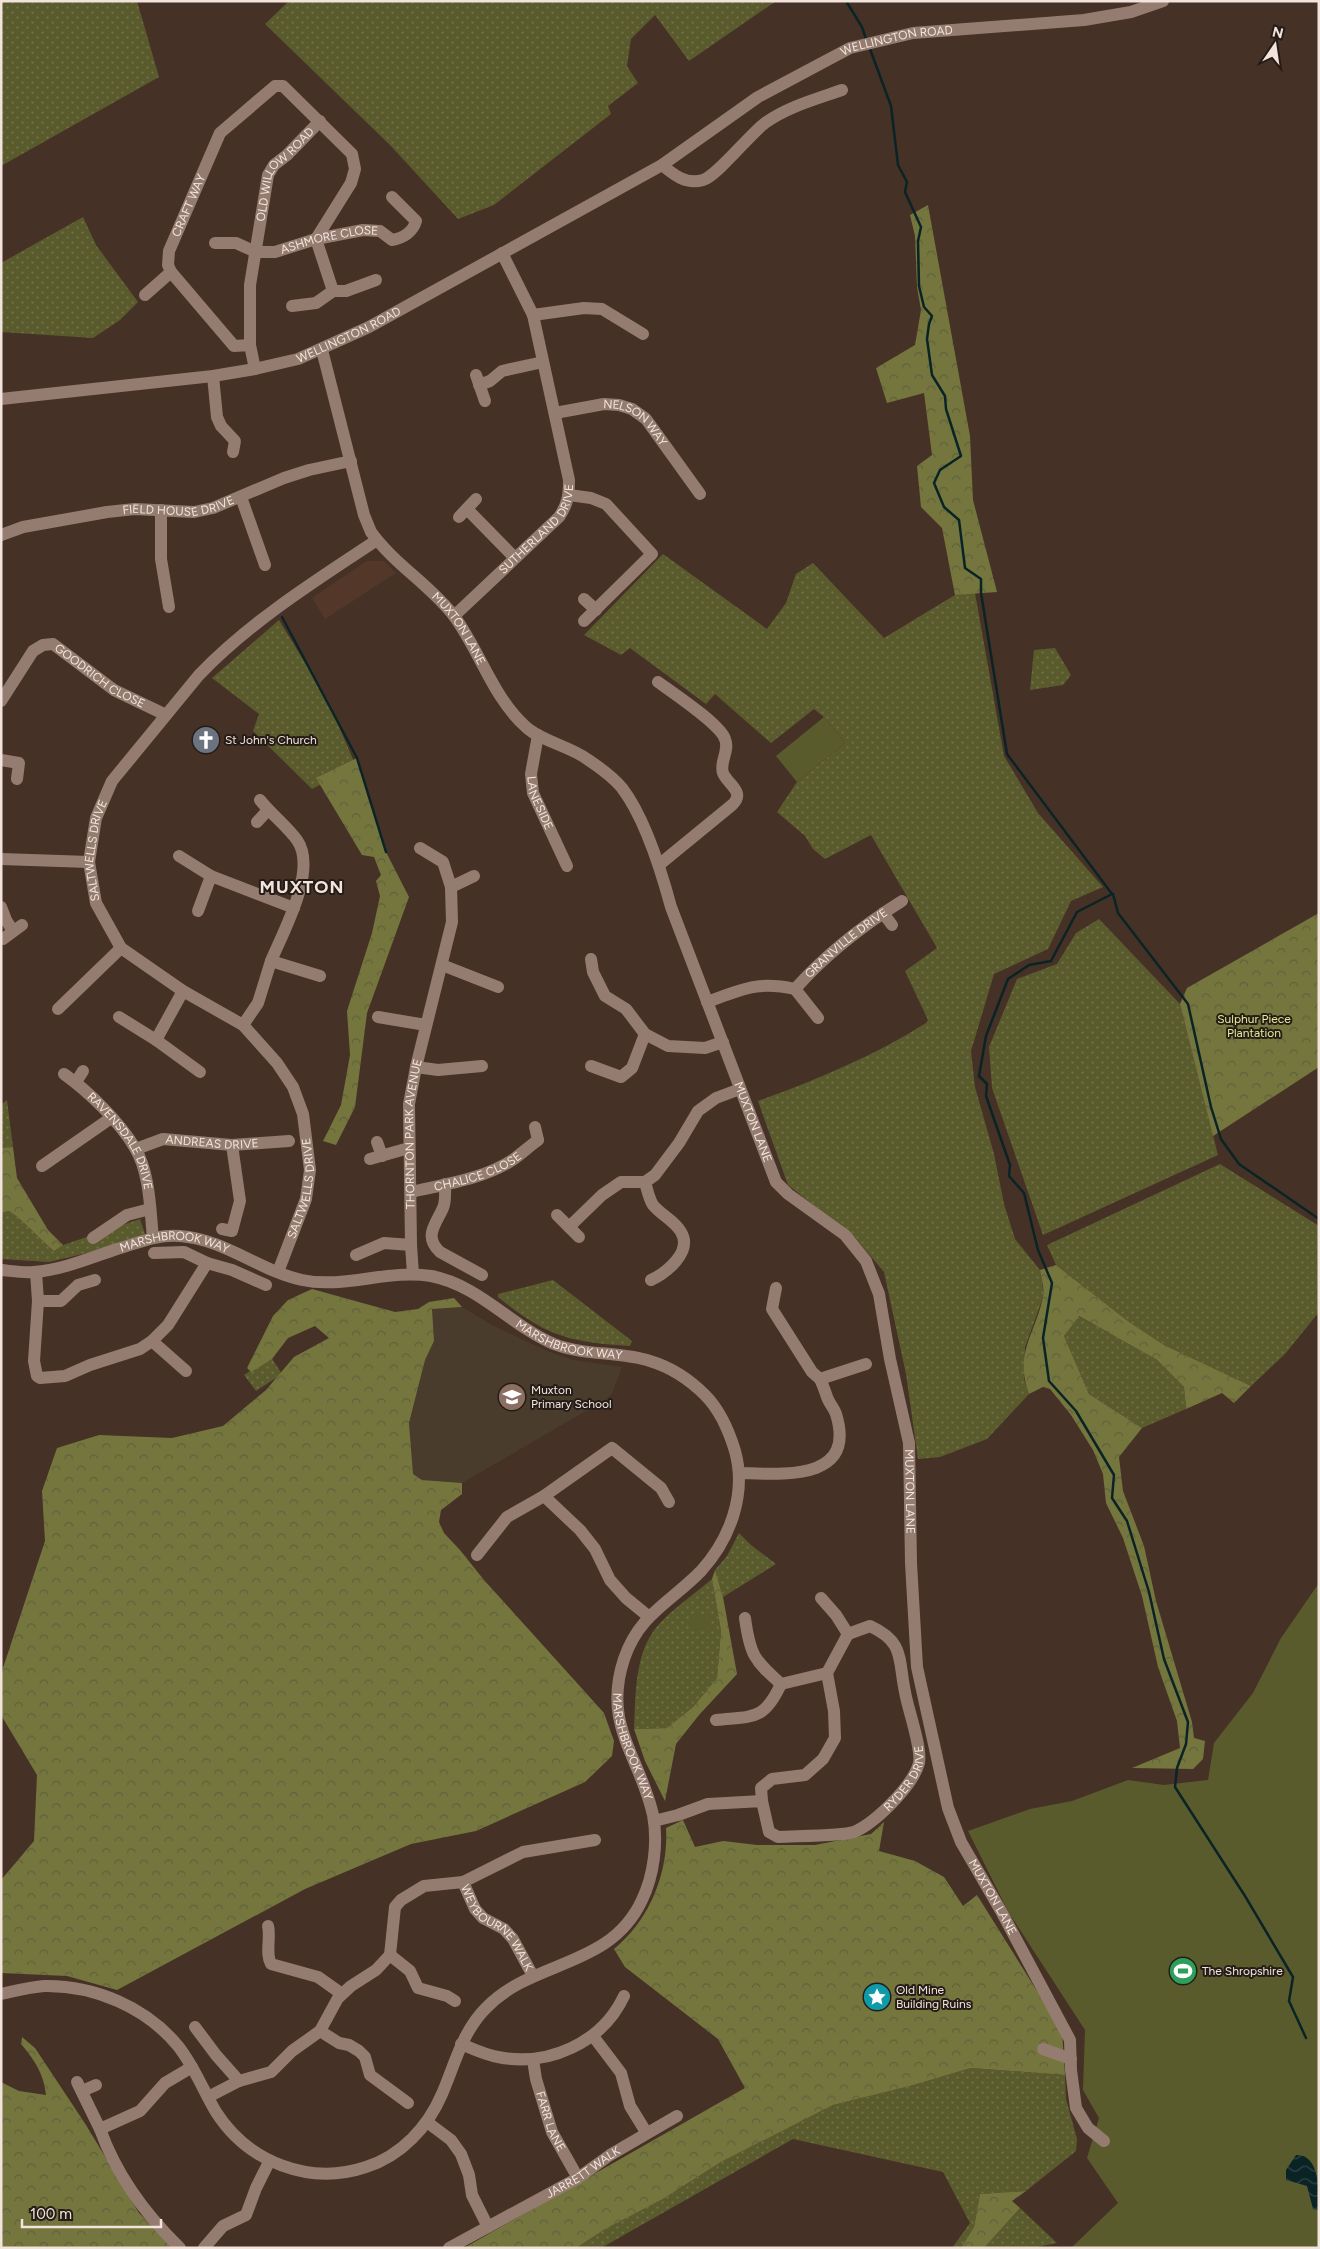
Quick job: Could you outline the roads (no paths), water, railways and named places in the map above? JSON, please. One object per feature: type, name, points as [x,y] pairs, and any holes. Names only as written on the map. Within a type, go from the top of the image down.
[{"type":"street","name":"WELLINGTON ROAD","points":[[1,398],[213,376],[255,370],[298,359],[322,350],[369,327],[662,165],[758,97],[850,48],[913,33],[1084,20],[1130,12],[1163,1]]},
{"type":"street","name":"CRAFT WAY","points":[[171,272],[168,265],[170,251],[220,133],[275,86],[283,86],[320,121]]},
{"type":"street","points":[[662,165],[675,175],[689,182],[705,180],[765,124],[834,88]]},
{"type":"street","name":"OLD WILLOW ROAD","points":[[250,345],[250,285],[268,174],[274,165],[287,155],[320,121],[352,154],[356,170],[351,183],[316,239]]},
{"type":"street","name":"ASHMORE CLOSE","points":[[256,252],[275,252],[316,239],[363,230],[380,231],[392,240],[403,238],[415,225],[416,220],[392,198]]},
{"type":"street","points":[[316,239],[333,291]]},
{"type":"street","points":[[216,243],[236,243],[256,252]]},
{"type":"street","name":"SUTHERLAND DRIVE","points":[[454,616],[559,516],[566,506],[570,495],[569,480],[533,315],[502,253]]},
{"type":"street","points":[[145,295],[171,272],[234,346],[250,345],[255,370]]},
{"type":"street","points":[[292,306],[316,303],[333,291],[346,291],[376,280]]},
{"type":"street","points":[[533,315],[584,308],[602,310],[638,331],[642,317]]},
{"type":"street","name":"MUXTON LANE","points":[[322,350],[364,515],[377,540],[454,616],[504,701],[526,728],[586,758],[620,786],[630,799],[660,864],[671,907],[776,1182],[788,1194],[845,1235],[866,1261],[879,1294],[890,1359],[909,1443],[911,1563],[917,1667],[948,1808],[961,1842],[1001,1911],[1070,2040],[1076,2108],[1088,2128],[1104,2141]]},
{"type":"street","points":[[485,401],[477,380],[490,381],[502,371],[543,362]]},
{"type":"street","points":[[213,376],[217,417],[221,426],[238,444]]},
{"type":"street","name":"NELSON WAY","points":[[555,413],[604,404],[619,405],[632,409],[646,419],[698,485]]},
{"type":"street","name":"FIELD HOUSE DRIVE","points":[[1,535],[23,527],[107,512],[135,509],[194,512],[213,508],[300,472],[351,461]]},
{"type":"street","points":[[570,495],[591,498],[606,504],[652,554],[584,621]]},
{"type":"street","points":[[241,497],[265,565]]},
{"type":"street","points":[[476,499],[463,513],[515,558]]},
{"type":"street","points":[[161,510],[161,559],[169,607]]},
{"type":"street","name":"SALTWELLS DRIVE","points":[[278,1272],[306,1199],[310,1170],[303,1114],[293,1088],[277,1063],[243,1025],[183,991],[121,948],[96,903],[89,862],[96,818],[112,781],[199,675],[236,640],[283,602],[377,540]]},
{"type":"street","points":[[584,599],[596,610]]},
{"type":"street","name":"GOODRICH CLOSE","points":[[1,701],[33,651],[43,645],[53,644],[114,690],[166,715]]},
{"type":"street","points":[[658,682],[713,724],[725,738],[727,750],[722,762],[723,773],[735,786],[738,795],[736,802],[660,864]]},
{"type":"street","name":"LANESIDE","points":[[538,735],[531,774],[533,793],[567,866]]},
{"type":"street","points":[[1,760],[19,763],[17,779]]},
{"type":"street","points":[[243,1025],[258,1003],[271,961],[303,884],[304,863],[298,841],[264,805],[257,822]]},
{"type":"street","name":"THORNTON PARK AVENUE","points":[[413,1274],[409,1104],[416,1067],[452,922],[451,887],[444,862],[420,848]]},
{"type":"street","points":[[179,856],[211,876],[294,908]]},
{"type":"street","points":[[1,859],[89,862]]},
{"type":"street","points":[[198,910],[211,876]]},
{"type":"street","points":[[451,887],[474,876]]},
{"type":"street","name":"GRANVILLE DRIVE","points":[[796,989],[817,964],[850,935],[902,901]]},
{"type":"street","points":[[1,907],[13,932]]},
{"type":"street","points":[[883,913],[892,925]]},
{"type":"street","points":[[58,1009],[121,948]]},
{"type":"street","points":[[590,959],[593,972],[605,996],[626,1009],[645,1034],[668,1046],[705,1048],[723,1042]]},
{"type":"street","points":[[271,961],[320,976]]},
{"type":"street","points":[[442,965],[498,987]]},
{"type":"street","name":"GRANVILLE DRIVE","points":[[707,1002],[742,988],[773,985],[796,989],[818,1018]]},
{"type":"street","points":[[156,1040],[183,991]]},
{"type":"street","points":[[378,1017],[426,1025]]},
{"type":"street","points":[[121,1021],[156,1040],[200,1072]]},
{"type":"street","points":[[591,1066],[620,1077],[632,1068],[645,1034]]},
{"type":"street","points":[[416,1067],[470,1074],[482,1066]]},
{"type":"street","name":"RAVENSDALE DRIVE","points":[[76,1082],[83,1070]]},
{"type":"street","name":"RAVENSDALE DRIVE","points":[[64,1074],[76,1082],[111,1118],[136,1149],[144,1176],[153,1238]]},
{"type":"street","points":[[569,1227],[602,1194],[620,1182],[645,1182],[654,1175],[680,1143],[698,1111],[716,1098],[740,1089]]},
{"type":"street","points":[[42,1166],[111,1118]]},
{"type":"street","name":"CHALICE CLOSE","points":[[411,1192],[472,1178],[499,1167],[515,1158],[540,1136]]},
{"type":"street","name":"ANDREAS DRIVE","points":[[136,1149],[163,1139],[232,1145],[289,1141]]},
{"type":"street","points":[[378,1142],[376,1157],[409,1148]]},
{"type":"street","points":[[232,1145],[240,1201],[232,1232]]},
{"type":"street","points":[[645,1182],[652,1204],[682,1233],[684,1245],[677,1260],[662,1274],[651,1280]]},
{"type":"street","points":[[445,1184],[445,1206],[433,1226],[432,1238],[434,1246],[440,1252],[476,1268]]},
{"type":"street","name":"RAVENSDALE DRIVE","points":[[93,1238],[127,1215],[150,1209]]},
{"type":"street","points":[[557,1215],[579,1237]]},
{"type":"street","name":"MARSHBROOK WAY","points":[[1,1270],[36,1272],[65,1266],[153,1238],[180,1236],[203,1241],[278,1272],[313,1282],[413,1274],[436,1277],[457,1284],[538,1336],[556,1345],[580,1351],[647,1360],[669,1369],[690,1382],[708,1397],[720,1413],[734,1450],[739,1473],[737,1501],[733,1518],[719,1547],[701,1570],[648,1616],[626,1652],[620,1673],[618,1694],[622,1734],[648,1798],[654,1821],[655,1852],[649,1882],[636,1912],[624,1927],[593,1952],[533,1976],[497,1998],[485,2009],[472,2024],[461,2044],[441,2098],[427,2122],[405,2146],[385,2159],[365,2168],[329,2174],[312,2174],[269,2162],[238,2139],[217,2114],[192,2067],[177,2046],[159,2028],[131,2007],[104,1995],[78,1988],[47,1986],[1,1994]]},
{"type":"street","points":[[356,1255],[384,1243],[411,1244]]},
{"type":"street","points":[[154,1253],[184,1252],[208,1263],[266,1284]]},
{"type":"street","points":[[36,1272],[38,1301],[34,1361],[37,1376],[40,1378],[65,1376],[90,1364],[140,1349],[152,1341],[168,1325],[208,1263]]},
{"type":"street","points":[[38,1301],[61,1301],[78,1285],[95,1280]]},
{"type":"street","points":[[739,1473],[788,1474],[822,1465],[833,1459],[839,1444],[839,1427],[835,1413],[820,1379],[812,1372],[766,1308],[776,1288]]},
{"type":"street","points":[[152,1341],[179,1369]]},
{"type":"street","points":[[820,1379],[866,1364]]},
{"type":"street","points":[[477,1555],[507,1517],[544,1496],[612,1448],[661,1488],[669,1502]]},
{"type":"street","points":[[544,1496],[580,1530],[595,1549],[610,1580],[626,1598],[648,1616]]},
{"type":"street","points":[[654,1821],[678,1816],[708,1804],[762,1801],[761,1788],[772,1779],[804,1775],[822,1759],[835,1738],[834,1711],[827,1673],[848,1634],[836,1615],[821,1598]]},
{"type":"street","points":[[745,1618],[747,1638],[756,1662],[781,1684]]},
{"type":"street","name":"RYDER DRIVE","points":[[762,1801],[768,1832],[778,1838],[853,1832],[896,1800],[919,1763],[917,1740],[907,1706],[901,1662],[895,1645],[886,1634],[870,1626],[848,1634]]},
{"type":"street","points":[[716,1720],[751,1716],[767,1709],[781,1684],[827,1673]]},
{"type":"street","points":[[463,1882],[523,1852],[595,1840]]},
{"type":"street","name":"WEYBOURNE WALK","points":[[390,1955],[395,1907],[400,1900],[424,1886],[463,1882],[475,1909],[483,1918],[504,1930],[513,1939],[533,1976]]},
{"type":"street","points":[[268,1926],[268,1955],[271,1964],[318,1977],[342,1994]]},
{"type":"street","points":[[208,2096],[239,2081],[271,2072],[292,2051],[320,2031],[342,1994],[376,1970],[390,1955],[410,1971],[418,1988],[447,1996],[455,2001]]},
{"type":"street","points":[[461,2044],[498,2057],[533,2060],[576,2046],[593,2036],[614,2014],[624,1996]]},
{"type":"street","points":[[195,2027],[239,2081]]},
{"type":"street","points":[[320,2031],[339,2043],[349,2045],[359,2051],[365,2057],[370,2075],[408,2103]]},
{"type":"street","points":[[593,2036],[621,2073],[630,2106],[646,2132]]},
{"type":"street","points":[[1043,2049],[1071,2059]]},
{"type":"street","name":"FARR LANE","points":[[533,2060],[536,2079],[552,2132],[578,2178]]},
{"type":"street","points":[[100,2129],[140,2111],[165,2083],[192,2067]]},
{"type":"street","points":[[96,2085],[80,2087],[108,2149],[143,2207],[180,2248]]},
{"type":"street","name":"JARRETT WALK","points":[[449,2248],[578,2178],[646,2132],[676,2116]]},
{"type":"street","points":[[427,2122],[451,2140],[461,2154],[470,2175],[472,2195],[488,2227]]},
{"type":"street","points":[[204,2248],[223,2226],[246,2215],[256,2188],[269,2162]]},
{"type":"water","points":[[1296,2155],[1304,2156],[1310,2160],[1314,2167],[1318,2184],[1319,2210],[1313,2209],[1307,2186],[1286,2180],[1286,2170]]},
{"type":"waterway","points":[[846,1],[862,27],[866,39]]},
{"type":"waterway","points":[[870,49],[891,106],[898,165],[907,182],[905,192],[921,227],[918,241],[919,286],[924,307],[932,316],[927,339],[932,375],[945,396],[946,409],[961,456],[940,470],[934,483],[944,507],[959,520],[965,568],[981,579],[981,593],[1007,754],[1112,894],[1077,912],[1051,961],[1029,965],[1008,979],[986,1036],[979,1076],[987,1084],[986,1096],[1010,1165],[1009,1176],[1024,1193],[1038,1250],[1052,1283],[1043,1338],[1049,1381],[1076,1411],[1114,1475],[1112,1498],[1127,1521],[1149,1592],[1164,1659],[1188,1722],[1186,1744],[1177,1768],[1175,1787],[1245,1896],[1293,1977],[1289,2001],[1306,2038]]},
{"type":"waterway","points":[[282,617],[357,758],[386,852]]},
{"type":"waterway","points":[[1113,894],[1118,913],[1188,1004],[1211,1107],[1221,1139],[1239,1164],[1319,1219]]},
{"type":"place","name":"St John's Church","points":[[206,740]]},
{"type":"place","name":"Muxton Primary School","points":[[512,1397]]},
{"type":"place","name":"The Shropshire","points":[[1183,1971]]},
{"type":"place","name":"Old Mine Building Ruins","points":[[877,1997]]},
{"type":"district","name":"MUXTON","points":[[302,887]]},
{"type":"park label","name":"Sulphur Piece Plantation","points":[[1254,1026]]}]
